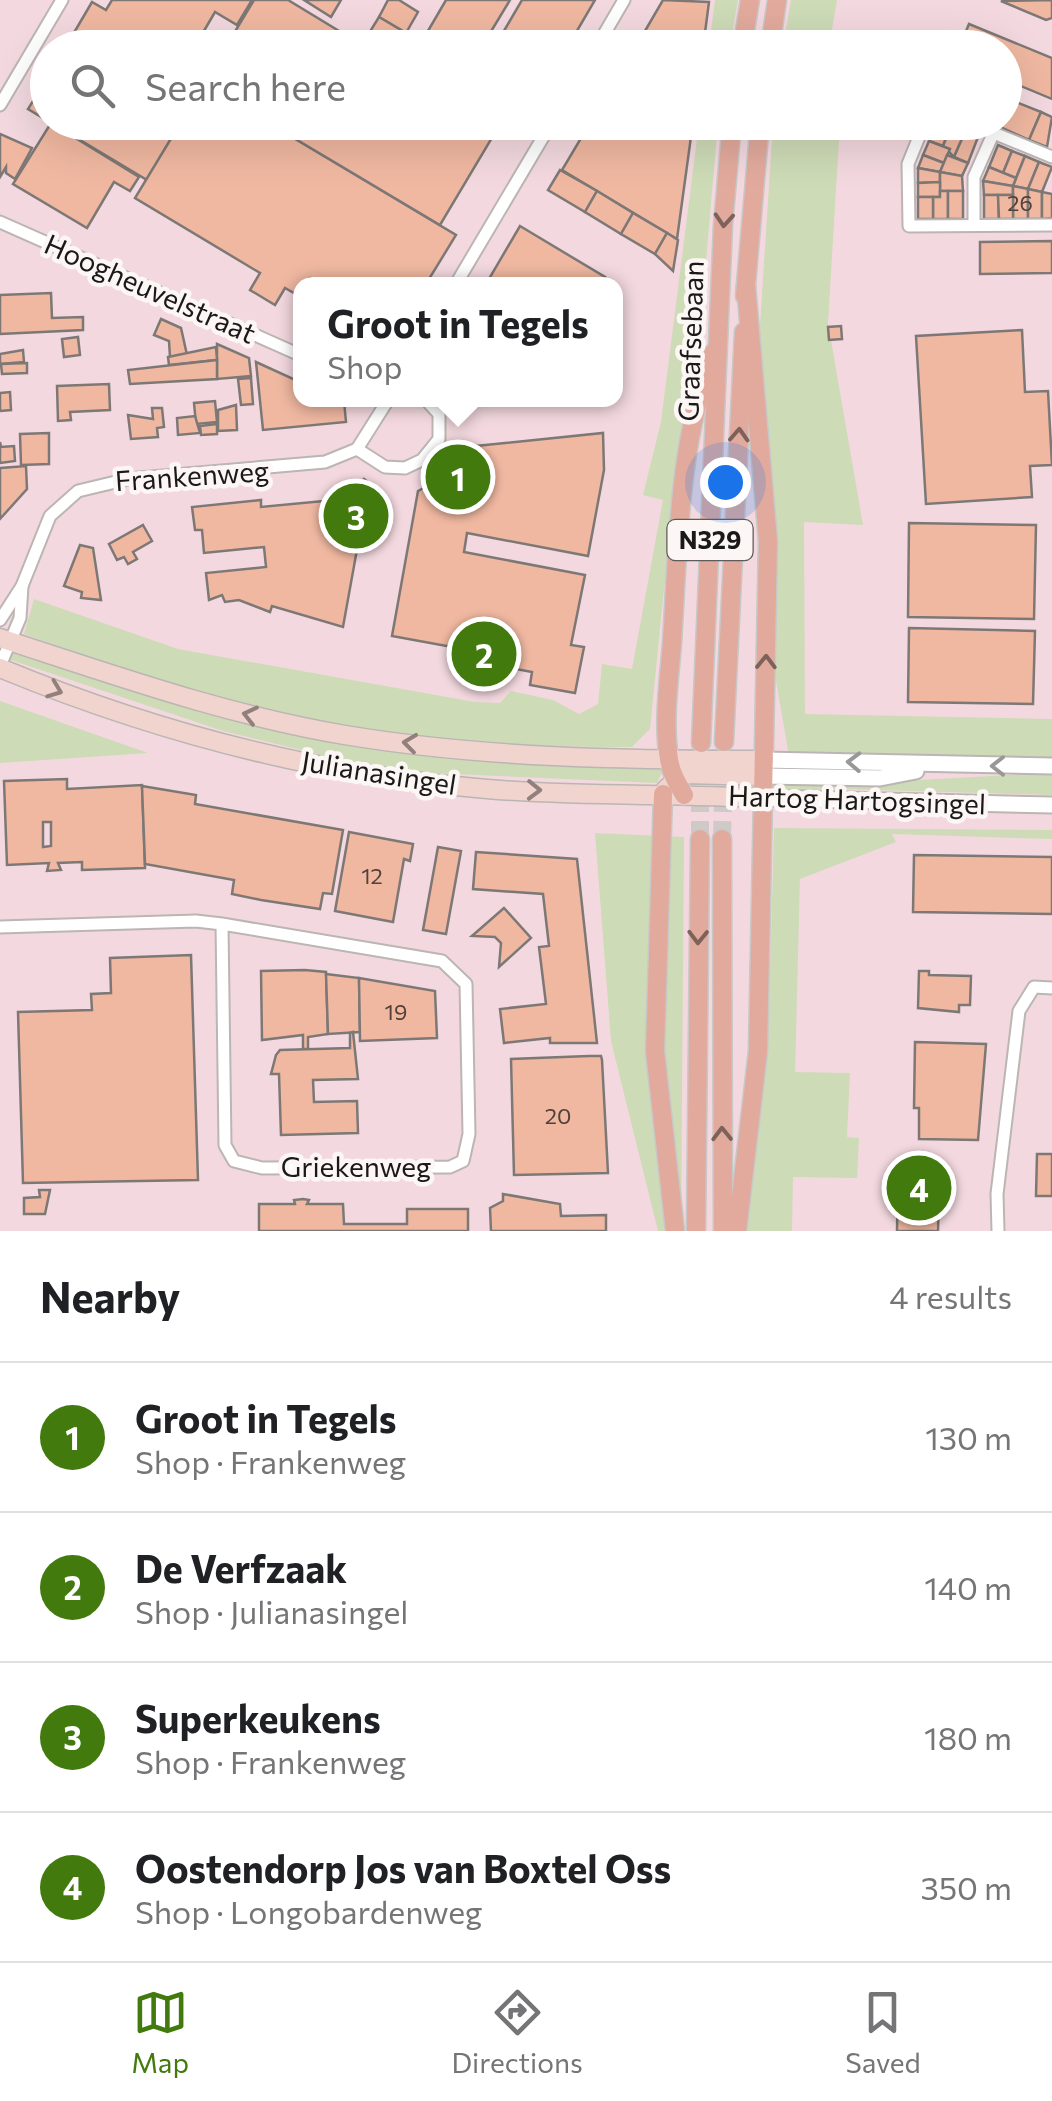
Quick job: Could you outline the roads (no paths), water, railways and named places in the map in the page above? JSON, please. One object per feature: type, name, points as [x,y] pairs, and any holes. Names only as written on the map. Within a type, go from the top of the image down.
[{"type":"main road","points":[[745,30],[750,0]]},
{"type":"main road","points":[[773,30],[778,0]]},
{"type":"main road","name":"Graafsebaan","points":[[701,743],[718,338],[731,140]]},
{"type":"main road","name":"Graafsebaan","points":[[724,742],[746,286],[758,140]]},
{"type":"main road","name":"N329","points":[[737,1231],[758,1051],[768,541],[746,286]]},
{"type":"main road","name":"N329","points":[[675,1231],[656,1051],[674,789],[667,725],[686,468],[700,385],[718,338]]},
{"type":"main road","name":"Julianasingel","points":[[5,640],[174,696],[345,735],[475,751],[763,768]]},
{"type":"main road","name":"Julianasingel","points":[[0,667],[110,711],[180,732],[386,778],[492,790],[674,789],[684,774],[763,768]]},
{"type":"main road","name":"Hartog Hartogsingel","points":[[674,789],[762,798]]},
{"type":"main road","points":[[696,1231],[700,839]]},
{"type":"main road","points":[[722,839],[723,1231]]},
{"type":"street","points":[[44,30],[62,0]]},
{"type":"street","points":[[606,30],[624,0]]},
{"type":"street","points":[[0,105],[30,54]]},
{"type":"street","points":[[460,277],[541,140]]},
{"type":"street","points":[[918,140],[908,164],[909,226],[1052,225]]},
{"type":"street","points":[[974,225],[974,176],[990,140]]},
{"type":"street","points":[[1008,140],[1052,158]]},
{"type":"street","name":"Hoogheuvelstraat","points":[[0,222],[293,352]]},
{"type":"street","points":[[384,407],[357,449],[385,467],[405,468],[422,460],[439,439],[439,414],[432,407]]},
{"type":"street","name":"Frankenweg","points":[[0,620],[22,586],[50,516],[78,491],[128,479],[287,469],[325,462],[357,449]]},
{"type":"street","name":"Frankenweg","points":[[0,667],[5,640],[20,618],[22,586]]},
{"type":"street","name":"Hartog Hartogsingel","points":[[763,768],[1052,766]]},
{"type":"street","name":"Hartog Hartogsingel","points":[[762,798],[1052,806]]},
{"type":"street","name":"Griekenweg","points":[[0,927],[222,924],[442,961],[458,972],[466,984],[470,1134],[463,1162],[450,1167],[262,1168],[234,1161],[225,1145],[222,924]]},
{"type":"street","points":[[998,1231],[997,1194],[1019,1011],[1034,987],[1052,988]]},
{"type":"tunnel","points":[[722,839],[724,760]]},
{"type":"tunnel","points":[[700,783],[700,839]]},
{"type":"place","name":"Groot in Tegels","points":[[458,477]]},
{"type":"place","name":"Superkeukens","points":[[356,516]]},
{"type":"place","name":"De Verfzaak","points":[[484,654]]},
{"type":"place","name":"Oostendorp Jos van Boxtel Oss","points":[[919,1188]]}]
